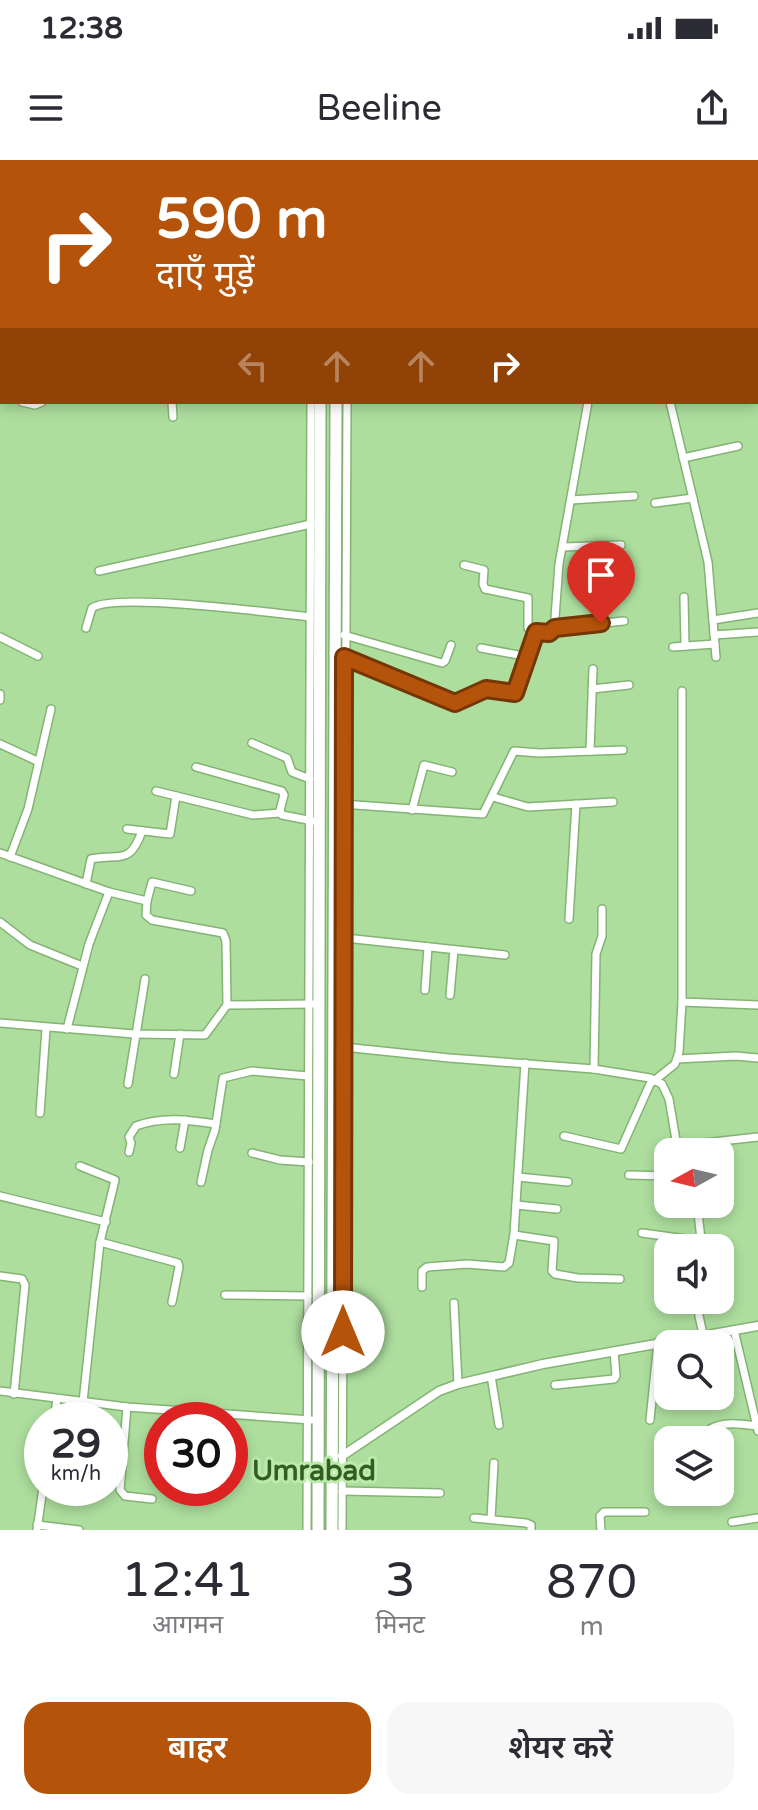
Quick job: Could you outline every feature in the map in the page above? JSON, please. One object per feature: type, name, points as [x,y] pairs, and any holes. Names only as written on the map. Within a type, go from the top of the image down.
[{"type":"highway","points":[[318,1530],[312,1420],[315,613],[320,404]]},
{"type":"highway","points":[[332,1530],[340,1046],[334,974],[340,804],[334,609],[336,404]]},
{"type":"highway","points":[[315,613],[334,609]]},
{"type":"street","points":[[172,404],[173,417]]},
{"type":"street","points":[[156,791],[253,815],[280,813],[315,821],[310,779],[315,613],[311,404]]},
{"type":"street","points":[[339,764],[344,657],[347,404]]},
{"type":"street","points":[[555,628],[558,572],[588,404]]},
{"type":"street","points":[[670,404],[708,562],[716,657]]},
{"type":"street","points":[[683,458],[738,446]]},
{"type":"street","points":[[571,500],[634,496]]},
{"type":"street","points":[[655,503],[693,498]]},
{"type":"street","points":[[99,571],[311,524]]},
{"type":"street","points":[[563,547],[621,545]]},
{"type":"street","points":[[464,565],[484,570],[485,589],[528,598],[527,627],[536,632],[549,633],[555,628],[624,621]]},
{"type":"street","points":[[684,597],[685,646]]},
{"type":"street","points":[[86,628],[92,608],[103,604],[155,602],[315,613]]},
{"type":"street","points":[[713,620],[758,613]]},
{"type":"street","points":[[344,657],[455,703],[486,689],[515,693],[536,632]]},
{"type":"street","points":[[714,635],[758,632]]},
{"type":"street","points":[[344,635],[442,663],[451,645]]},
{"type":"street","points":[[0,637],[38,656]]},
{"type":"street","points":[[673,647],[715,644]]},
{"type":"street","points":[[481,648],[529,657]]},
{"type":"street","points":[[590,751],[593,669]]},
{"type":"street","points":[[592,689],[629,685]]},
{"type":"street","points":[[564,1136],[621,1149],[654,1079],[671,1068],[677,1059],[682,1002],[682,691]]},
{"type":"street","points":[[10,857],[28,809],[51,709]]},
{"type":"street","points":[[252,743],[287,758],[292,772],[310,779]]},
{"type":"street","points":[[0,744],[37,761]]},
{"type":"street","points":[[623,750],[514,751],[483,814],[340,804],[345,938],[340,1046],[594,1069],[654,1079],[662,1084],[669,1099],[676,1138]]},
{"type":"street","points":[[412,810],[424,765],[452,772]]},
{"type":"street","points":[[196,767],[282,791],[280,813]]},
{"type":"street","points":[[127,829],[170,834],[176,796]]},
{"type":"street","points":[[493,797],[528,807],[613,802]]},
{"type":"street","points":[[569,919],[576,804]]},
{"type":"street","points":[[86,884],[91,859],[128,854],[137,845],[142,831]]},
{"type":"street","points":[[0,853],[109,892],[147,901]]},
{"type":"street","points":[[0,1023],[134,1034],[207,1034],[227,1005],[227,946],[223,933],[152,920],[146,915],[153,881],[191,891]]},
{"type":"street","points":[[67,1029],[82,966],[109,892]]},
{"type":"street","points":[[594,1069],[596,954],[602,936],[602,909]]},
{"type":"street","points":[[0,922],[30,945],[82,966]]},
{"type":"street","points":[[345,938],[505,955]]},
{"type":"street","points":[[425,990],[428,947]]},
{"type":"street","points":[[450,995],[454,950]]},
{"type":"street","points":[[128,1084],[145,979]]},
{"type":"street","points":[[682,1002],[758,1005]]},
{"type":"street","points":[[227,1005],[314,1004],[308,1076],[308,1296],[312,1420],[307,1530]]},
{"type":"street","points":[[40,1113],[46,1029]]},
{"type":"street","points":[[174,1074],[180,1034]]},
{"type":"street","points":[[677,1059],[758,1058]]},
{"type":"street","points":[[422,1287],[422,1271],[427,1267],[467,1264],[507,1266],[511,1258],[525,1063]]},
{"type":"street","points":[[201,1182],[216,1124],[223,1078],[252,1071],[308,1076]]},
{"type":"street","points":[[129,1152],[129,1137],[136,1126],[150,1120],[216,1124]]},
{"type":"street","points":[[180,1148],[185,1120]]},
{"type":"street","points":[[734,1141],[758,1137]]},
{"type":"street","points":[[252,1153],[280,1160],[309,1162]]},
{"type":"street","points":[[0,1391],[83,1402],[100,1242],[115,1180],[80,1166]]},
{"type":"street","points":[[629,1175],[654,1176]]},
{"type":"street","points":[[518,1177],[568,1182]]},
{"type":"street","points":[[0,1196],[106,1222]]},
{"type":"street","points":[[516,1205],[557,1209]]},
{"type":"street","points":[[642,1233],[654,1235]]},
{"type":"street","points":[[514,1235],[554,1241],[552,1271],[555,1274],[620,1279]]},
{"type":"street","points":[[100,1242],[178,1263],[172,1302]]},
{"type":"street","points":[[0,1276],[22,1279],[25,1285],[14,1394]]},
{"type":"street","points":[[225,1295],[308,1296]]},
{"type":"street","points":[[454,1303],[458,1384]]},
{"type":"street","points":[[338,1309],[342,1530]]},
{"type":"street","points":[[714,1426],[737,1423],[758,1429],[734,1330],[758,1326]]},
{"type":"street","points":[[342,1456],[439,1391],[458,1384],[654,1343]]},
{"type":"street","points":[[555,1385],[614,1379],[614,1351]]},
{"type":"street","points":[[491,1376],[499,1425]]},
{"type":"street","points":[[650,1420],[654,1381]]},
{"type":"street","points":[[128,1407],[312,1420]]},
{"type":"street","points":[[491,1519],[494,1463]]},
{"type":"street","points":[[342,1491],[440,1493]]},
{"type":"street","points":[[40,1506],[37,1527],[79,1530]]},
{"type":"street","points":[[601,1530],[600,1516],[604,1512],[645,1512]]},
{"type":"street","points":[[474,1518],[526,1523],[531,1525],[531,1530]]},
{"type":"street","points":[[732,1522],[758,1518]]},
{"type":"district","name":"Umrabad","points":[[314,1471]]},
{"type":"route","points":[[343,1332],[344,657],[458,703],[486,689],[515,693],[536,632],[552,633],[555,628],[601,623]]}]
